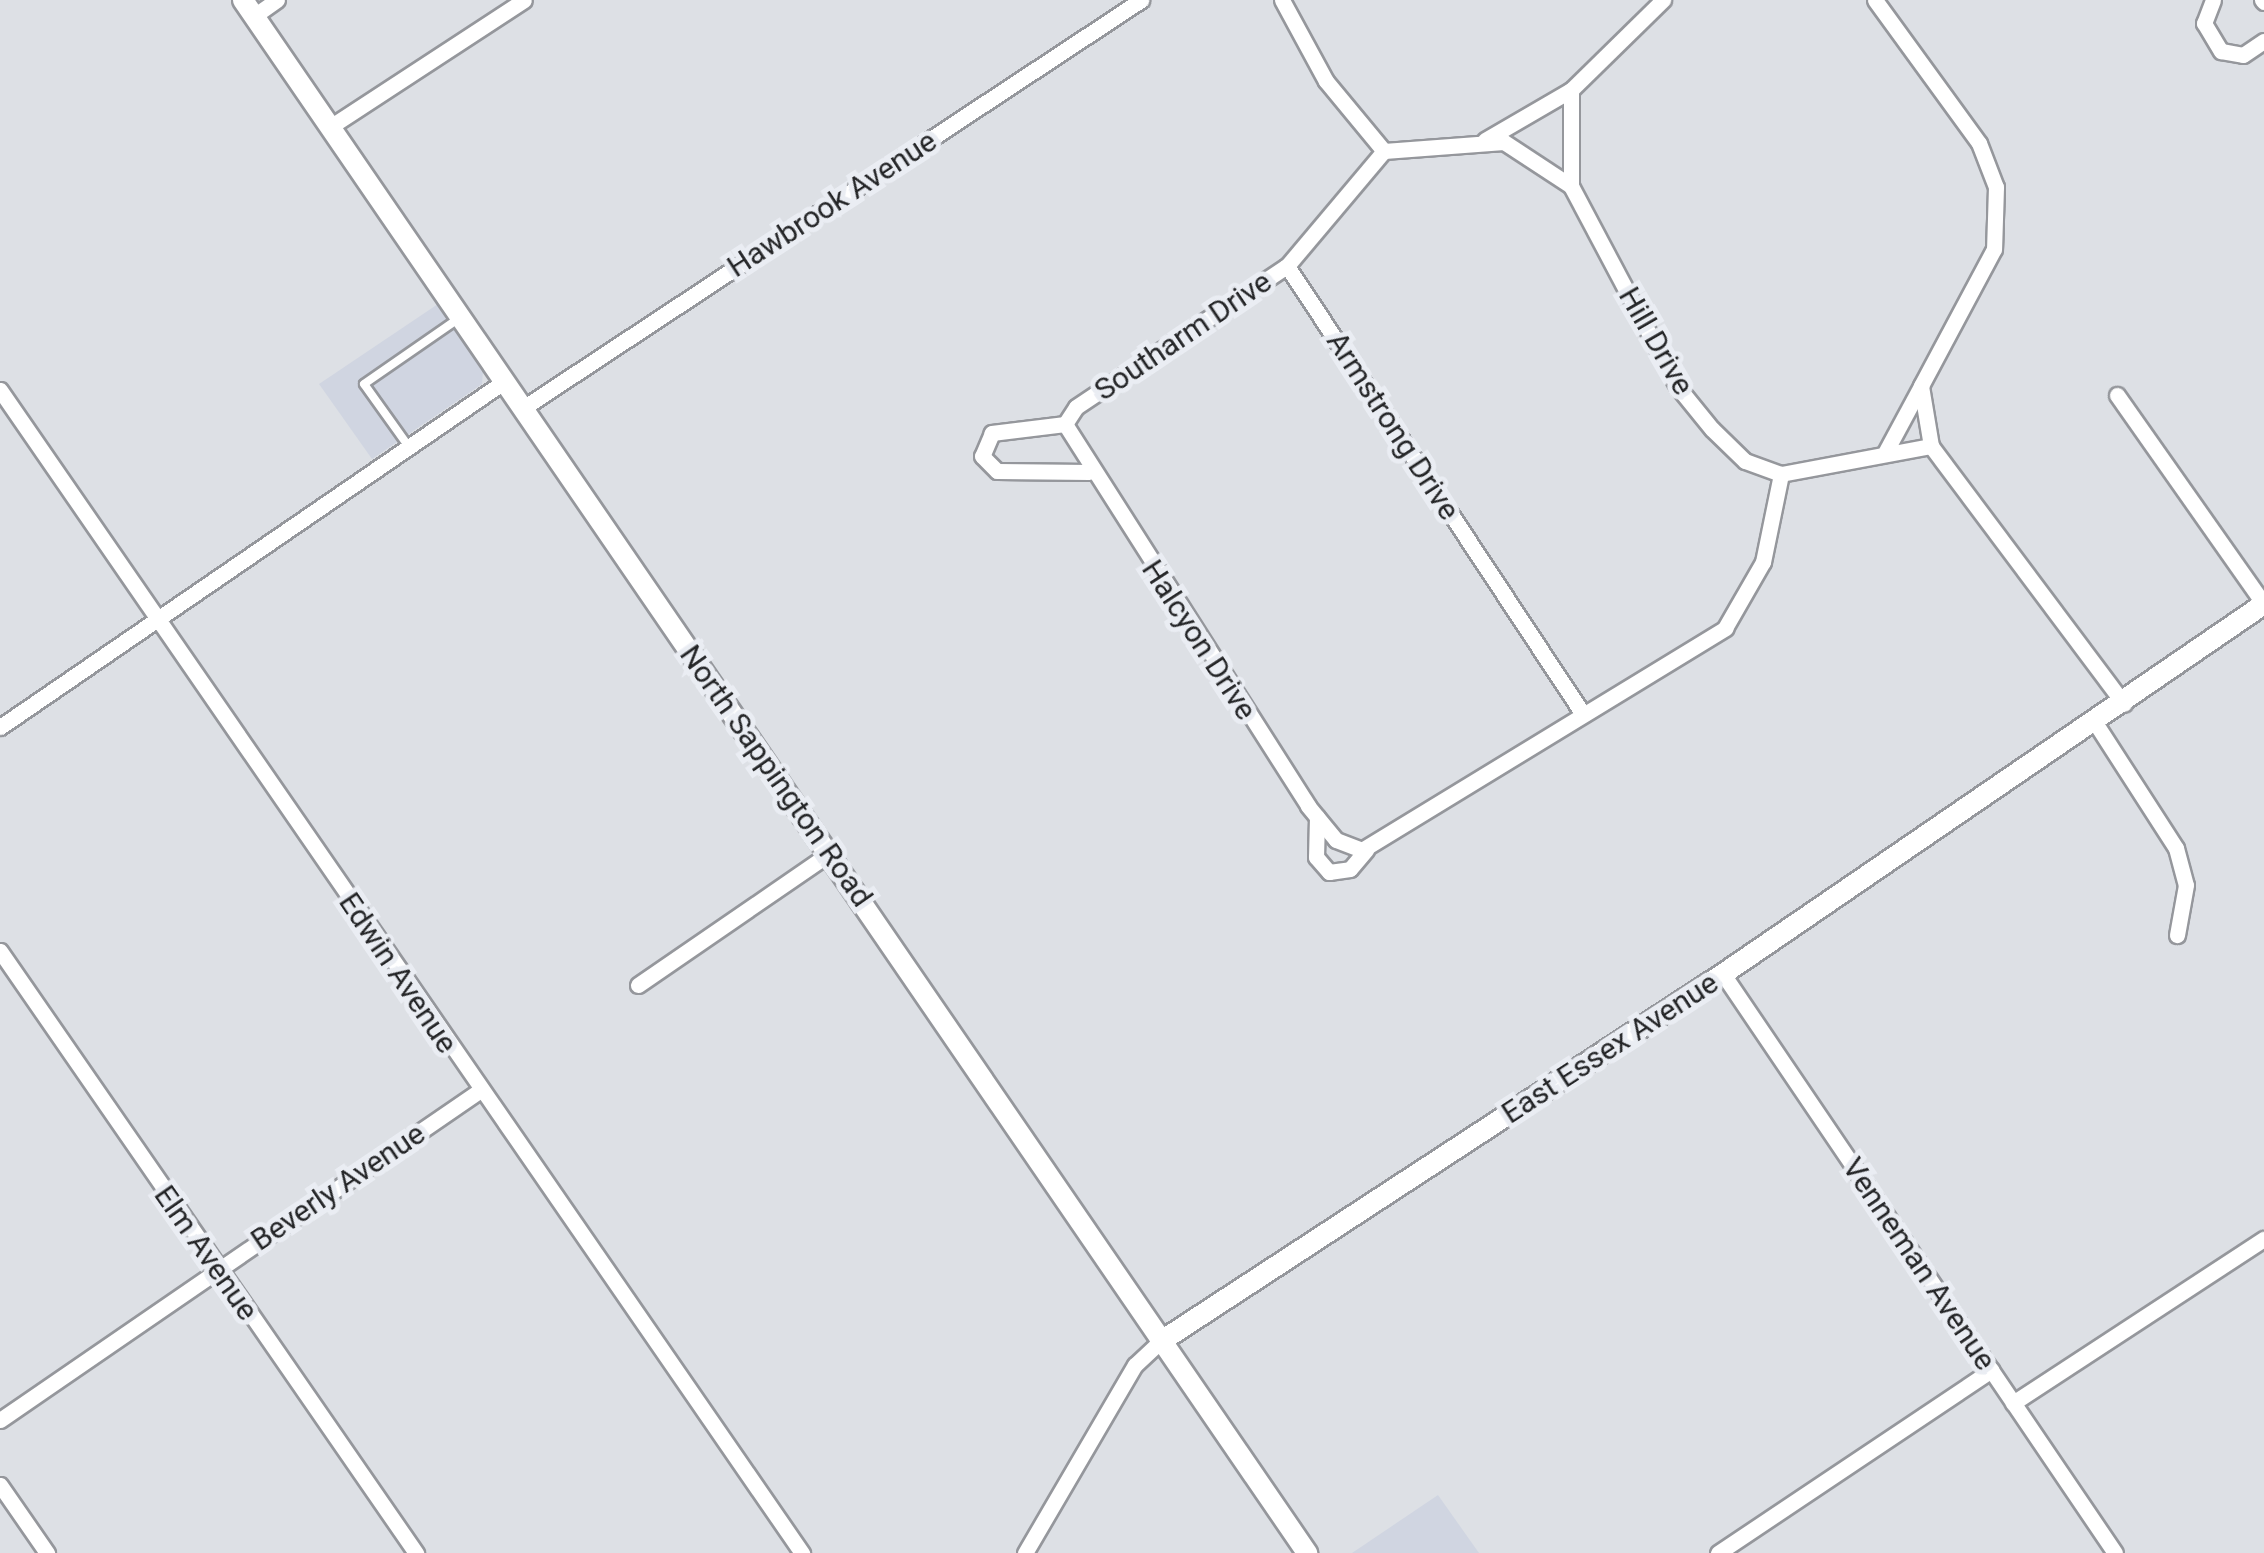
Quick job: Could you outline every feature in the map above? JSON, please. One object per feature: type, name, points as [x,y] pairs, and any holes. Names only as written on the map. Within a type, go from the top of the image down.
[{"type":"street","points":[[249,8],[277,0]]},
{"type":"street","points":[[333,125],[522,0]]},
{"type":"street","name":"Hawbrook Avenue","points":[[522,408],[1141,0]]},
{"type":"street","points":[[1282,0],[1326,80],[1384,151],[1287,266]]},
{"type":"street","name":"Hill Drive","points":[[1485,140],[1571,90],[1663,0]]},
{"type":"street","points":[[1875,0],[1980,143],[1996,187],[1994,249],[1886,451]]},
{"type":"street","points":[[2213,0],[2204,23],[2221,51],[2242,55],[2264,41]]},
{"type":"street","name":"North Sappington Road","points":[[249,8],[333,125],[522,408],[1307,1553]]},
{"type":"street","name":"Hill Drive","points":[[1571,90],[1571,186],[1677,386],[1745,461],[1781,474]]},
{"type":"street","name":"Hill Drive","points":[[1384,151],[1485,140],[1504,142],[1571,186]]},
{"type":"street","name":"Southarm Drive","points":[[1089,472],[996,471],[982,456],[992,433],[1064,424],[1076,408],[1287,266]]},
{"type":"street","name":"Armstrong Drive","points":[[1287,266],[1581,711]]},
{"type":"street","points":[[0,727],[505,381]]},
{"type":"street","points":[[1921,386],[1931,446],[2124,704]]},
{"type":"street","name":"Edwin Avenue","points":[[0,390],[479,1091],[802,1553]]},
{"type":"street","points":[[2118,395],[2264,604]]},
{"type":"street","name":"Halcyon Drive","points":[[1064,424],[1089,472],[1316,816],[1349,845],[1366,850]]},
{"type":"street","points":[[1316,816],[1316,857],[1330,872],[1350,868],[1366,850],[1581,711],[1725,628],[1763,562],[1781,474],[1886,451],[1931,446]]},
{"type":"street","name":"East Essex Avenue","points":[[1025,1553],[1135,1365],[1160,1342],[1723,974],[2096,724],[2264,604]]},
{"type":"street","points":[[2096,724],[2176,848],[2186,885],[2178,934]]},
{"type":"street","points":[[638,985],[830,853]]},
{"type":"street","name":"Elm Avenue","points":[[0,951],[216,1269],[416,1553]]},
{"type":"street","name":"Venneman Avenue","points":[[1723,974],[2116,1553]]},
{"type":"street","name":"Beverly Avenue","points":[[0,1420],[479,1091]]},
{"type":"street","points":[[2013,1403],[2264,1239]]},
{"type":"street","points":[[1718,1553],[1991,1370]]},
{"type":"street","points":[[0,1485],[47,1553]]},
{"type":"lane","points":[[408,447],[364,384],[461,316]]},
{"type":"shaded area","points":[[438,304],[483,371],[482,384],[372,459],[319,384]]},
{"type":"shaded area","points":[[1438,1495],[1479,1553],[1352,1553]]}]
